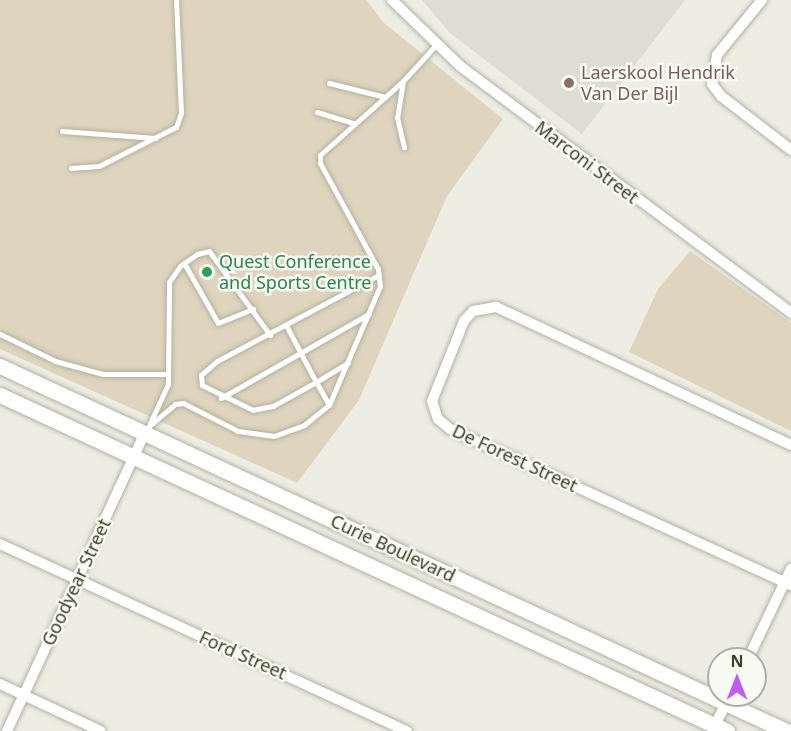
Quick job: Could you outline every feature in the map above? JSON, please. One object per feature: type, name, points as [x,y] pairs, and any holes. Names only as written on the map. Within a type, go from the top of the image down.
[{"type":"street","name":"Marconi Street","points":[[392,0],[435,46],[791,313]]},
{"type":"street","points":[[762,0],[717,55],[712,84],[722,96],[791,150]]},
{"type":"street","name":"De Forest Street","points":[[788,584],[450,429],[438,419],[432,401],[468,316],[480,308],[496,307],[791,445]]},
{"type":"street","name":"Curie Boulevard","points":[[0,366],[147,430],[281,497],[707,690]]},
{"type":"street","name":"Curie Boulevard","points":[[0,395],[721,728]]},
{"type":"street","name":"Goodyear Street","points":[[7,731],[147,430]]},
{"type":"street","points":[[272,520],[281,497]]},
{"type":"street","name":"Ford Street","points":[[0,544],[407,731]]},
{"type":"street","points":[[754,647],[788,584],[791,569]]},
{"type":"street","points":[[537,643],[546,618]]},
{"type":"street","points":[[0,684],[101,731]]},
{"type":"street","points":[[721,728],[726,707]]},
{"type":"street","name":"Curie Boulevard","points":[[742,707],[786,731]]},
{"type":"lane","points":[[72,168],[99,166],[177,127],[181,113],[177,0]]},
{"type":"lane","points":[[147,430],[175,404],[183,403],[238,431],[274,436],[304,425],[329,405],[378,295],[379,275],[319,159],[354,123],[403,81],[435,46]]},
{"type":"lane","points":[[403,81],[397,117],[404,147]]},
{"type":"lane","points":[[329,83],[385,97]]},
{"type":"lane","points":[[317,112],[354,123]]},
{"type":"lane","points":[[62,131],[158,138]]},
{"type":"lane","points":[[147,430],[167,389],[169,282],[173,272],[184,263],[209,251],[270,335]]},
{"type":"lane","points":[[184,263],[218,323],[253,309]]},
{"type":"lane","points":[[350,362],[273,406],[261,409],[247,409],[221,398],[202,385],[204,371],[379,275]]},
{"type":"lane","points":[[221,398],[370,314]]},
{"type":"lane","points":[[287,327],[329,405]]},
{"type":"lane","points":[[0,334],[55,361],[104,374],[168,374]]},
{"type":"shaded area","name":"Quest Conference and Sports Centre","points":[[0,0],[366,0],[384,23],[503,119],[447,196],[359,400],[297,483],[0,349]]},
{"type":"shaded area","name":"Laerskool Hendrik Van Der Bijl","points":[[422,0],[685,0],[582,134],[450,33]]},
{"type":"shaded area","points":[[690,251],[791,323],[791,431],[629,352],[658,289]]},
{"type":"place","name":"Laerskool Hendrik Van Der Bijl","points":[[569,83]]},
{"type":"place","name":"Quest Conference and Sports Centre","points":[[207,272]]}]
